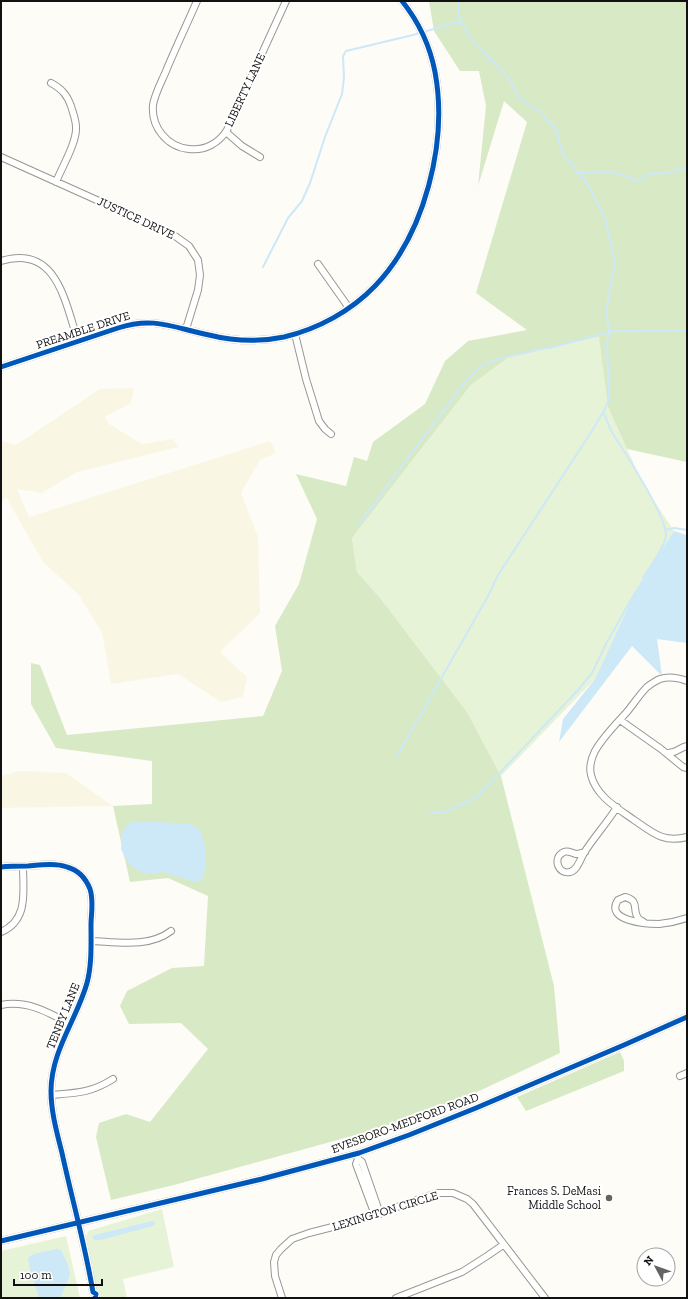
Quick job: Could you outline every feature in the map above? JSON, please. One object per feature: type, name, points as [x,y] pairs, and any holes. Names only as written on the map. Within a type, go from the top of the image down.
[{"type":"street","name":"LIBERTY LANE","points":[[197,1],[156,95],[153,108],[154,120],[162,136],[172,144],[184,149],[192,150],[216,143],[226,132],[286,1]]},
{"type":"street","name":"PREAMBLE DRIVE","points":[[1,367],[137,323],[158,323],[218,337],[240,340],[272,339],[295,334],[328,321],[349,308],[375,286],[392,267],[404,247],[417,220],[433,162],[438,133],[437,91],[429,51],[411,13],[402,1]]},
{"type":"street","points":[[51,83],[62,90],[66,95],[74,113],[76,127],[74,141],[56,182]]},
{"type":"street","points":[[226,132],[242,146],[260,157]]},
{"type":"street","name":"JUSTICE DRIVE","points":[[1,157],[167,232],[189,246],[198,260],[200,275],[198,290],[186,329]]},
{"type":"street","points":[[1,261],[14,258],[29,260],[36,262],[49,271],[62,291],[78,341]]},
{"type":"street","points":[[318,264],[349,308]]},
{"type":"street","points":[[295,334],[304,372],[319,421],[324,429],[331,434]]},
{"type":"street","points":[[687,681],[667,678],[654,682],[643,692],[600,745],[592,759],[590,766],[593,781],[598,791],[604,798],[658,836],[667,839],[687,837]]},
{"type":"street","points":[[620,720],[680,765],[687,768]]},
{"type":"street","points":[[666,753],[674,753],[687,746]]},
{"type":"street","points":[[584,852],[577,854],[563,852],[558,857],[557,864],[561,870],[568,872],[574,870],[584,852],[617,807]]},
{"type":"street","points":[[1,932],[14,924],[21,912],[23,899],[23,866]]},
{"type":"street","name":"TENBY LANE","points":[[1,867],[64,866],[75,870],[81,875],[86,881],[91,895],[90,966],[87,982],[82,999],[70,1024],[54,1065],[51,1082],[51,1095],[56,1128],[72,1201],[79,1222],[93,1292],[96,1294],[95,1298]]},
{"type":"street","points":[[645,923],[639,920],[632,900],[625,897],[618,900],[615,910],[618,915],[624,919],[645,923],[667,923],[687,918]]},
{"type":"street","points":[[91,941],[150,941],[171,932]]},
{"type":"street","points":[[1,1005],[17,1003],[31,1006],[70,1024]]},
{"type":"street","name":"EVESBORO-MEDFORD ROAD","points":[[1,1241],[357,1156],[624,1046],[687,1017]]},
{"type":"street","points":[[680,1076],[687,1073]]},
{"type":"street","points":[[51,1095],[71,1094],[90,1090],[102,1086],[113,1079]]},
{"type":"street","points":[[357,1156],[362,1162],[378,1214]]},
{"type":"street","name":"LEXINGTON CIRCLE","points":[[282,1298],[275,1276],[274,1262],[276,1255],[286,1243],[292,1239],[378,1214],[430,1195],[446,1192],[453,1193],[467,1199],[472,1204],[545,1298]]},
{"type":"street","points":[[396,1298],[462,1272],[503,1245]]},
{"type":"shaded area","points":[[134,388],[131,403],[105,417],[109,424],[142,444],[173,439],[179,447],[77,472],[42,493],[17,489],[29,517],[270,441],[276,453],[260,460],[241,493],[258,537],[260,613],[220,652],[247,677],[243,697],[221,702],[178,674],[111,684],[102,632],[78,594],[43,562],[6,497],[1,502],[1,441],[16,445],[100,389]]},
{"type":"shaded area","points":[[20,771],[66,773],[113,806],[1,808],[1,776]]},
{"type":"green space","points":[[429,1],[687,1],[687,462],[627,449],[608,407],[599,337],[509,357],[471,385],[352,538],[357,572],[381,599],[467,712],[501,776],[554,986],[560,1053],[477,1092],[381,1128],[174,1185],[111,1200],[96,1137],[99,1123],[126,1114],[150,1122],[208,1049],[181,1023],[129,1024],[120,1006],[127,991],[172,968],[204,966],[208,896],[168,878],[130,882],[113,806],[152,804],[152,761],[56,748],[31,704],[31,663],[40,665],[67,735],[263,716],[282,671],[275,626],[299,584],[317,519],[296,474],[346,486],[354,457],[367,461],[373,442],[425,404],[445,361],[468,341],[527,330],[476,293],[527,122],[504,101],[478,186],[486,106],[479,71],[460,71],[434,31]]},
{"type":"green space","points":[[600,337],[608,407],[643,484],[674,531],[637,588],[595,679],[501,776],[467,712],[381,599],[357,572],[352,538],[471,385],[509,357]]},
{"type":"green space","points":[[620,1052],[624,1061],[624,1071],[526,1111],[517,1097]]},
{"type":"green space","points":[[162,1209],[174,1267],[123,1279],[127,1298],[97,1298],[86,1237],[88,1231]]},
{"type":"green space","points":[[66,1236],[80,1298],[1,1298],[1,1251]]},
{"type":"water","points":[[674,531],[687,535],[687,643],[657,639],[662,676],[632,646],[559,742],[563,719],[595,679],[637,588]]},
{"type":"water","points":[[141,821],[190,824],[200,831],[204,842],[206,857],[203,878],[200,882],[195,882],[163,872],[150,874],[141,872],[131,866],[121,849],[122,834],[128,824]]},
{"type":"water","points":[[154,1221],[155,1224],[153,1226],[100,1240],[93,1239],[93,1236],[95,1235]]},
{"type":"water","points":[[56,1249],[61,1250],[68,1265],[70,1274],[69,1279],[60,1298],[39,1298],[30,1270],[28,1258],[34,1254]]},
{"type":"waterway","points":[[397,756],[488,596],[498,575],[590,434],[605,409],[609,399],[607,344],[609,331],[606,312],[615,262],[605,218],[587,183],[565,157],[560,146],[557,130],[540,112],[519,98],[510,80],[471,39],[460,20],[458,1]]},
{"type":"waterway","points":[[263,267],[288,218],[302,201],[310,183],[325,137],[342,94],[344,78],[343,56],[346,51],[413,35],[461,21]]},
{"type":"waterway","points":[[578,173],[604,171],[623,175],[639,181],[649,174],[667,173],[687,167]]},
{"type":"waterway","points":[[359,525],[465,382],[480,367],[490,361],[550,348],[613,331],[687,330]]},
{"type":"waterway","points":[[603,412],[612,432],[653,500],[665,527],[666,535],[663,545],[643,578]]},
{"type":"waterway","points":[[666,530],[674,528],[687,530]]},
{"type":"waterway","points":[[430,813],[447,811],[477,797],[578,690],[592,673],[606,644],[636,591]]},
{"type":"cycle path","points":[[1,367],[118,328],[142,323],[164,324],[237,340],[266,340],[284,337],[297,334],[333,318],[366,295],[392,265],[407,240],[419,214],[429,186],[435,157],[438,128],[438,99],[433,62],[423,34],[402,1]]},
{"type":"cycle path","points":[[1,867],[48,865],[67,867],[75,870],[81,875],[90,889],[92,903],[89,976],[83,996],[55,1062],[51,1091],[55,1122],[93,1292],[96,1294],[95,1298]]},
{"type":"cycle path","points":[[1,1241],[262,1179],[359,1153],[476,1108],[687,1017]]},
{"type":"place","name":"Frances S. DeMasi Middle School","points":[[609,1198]]}]
